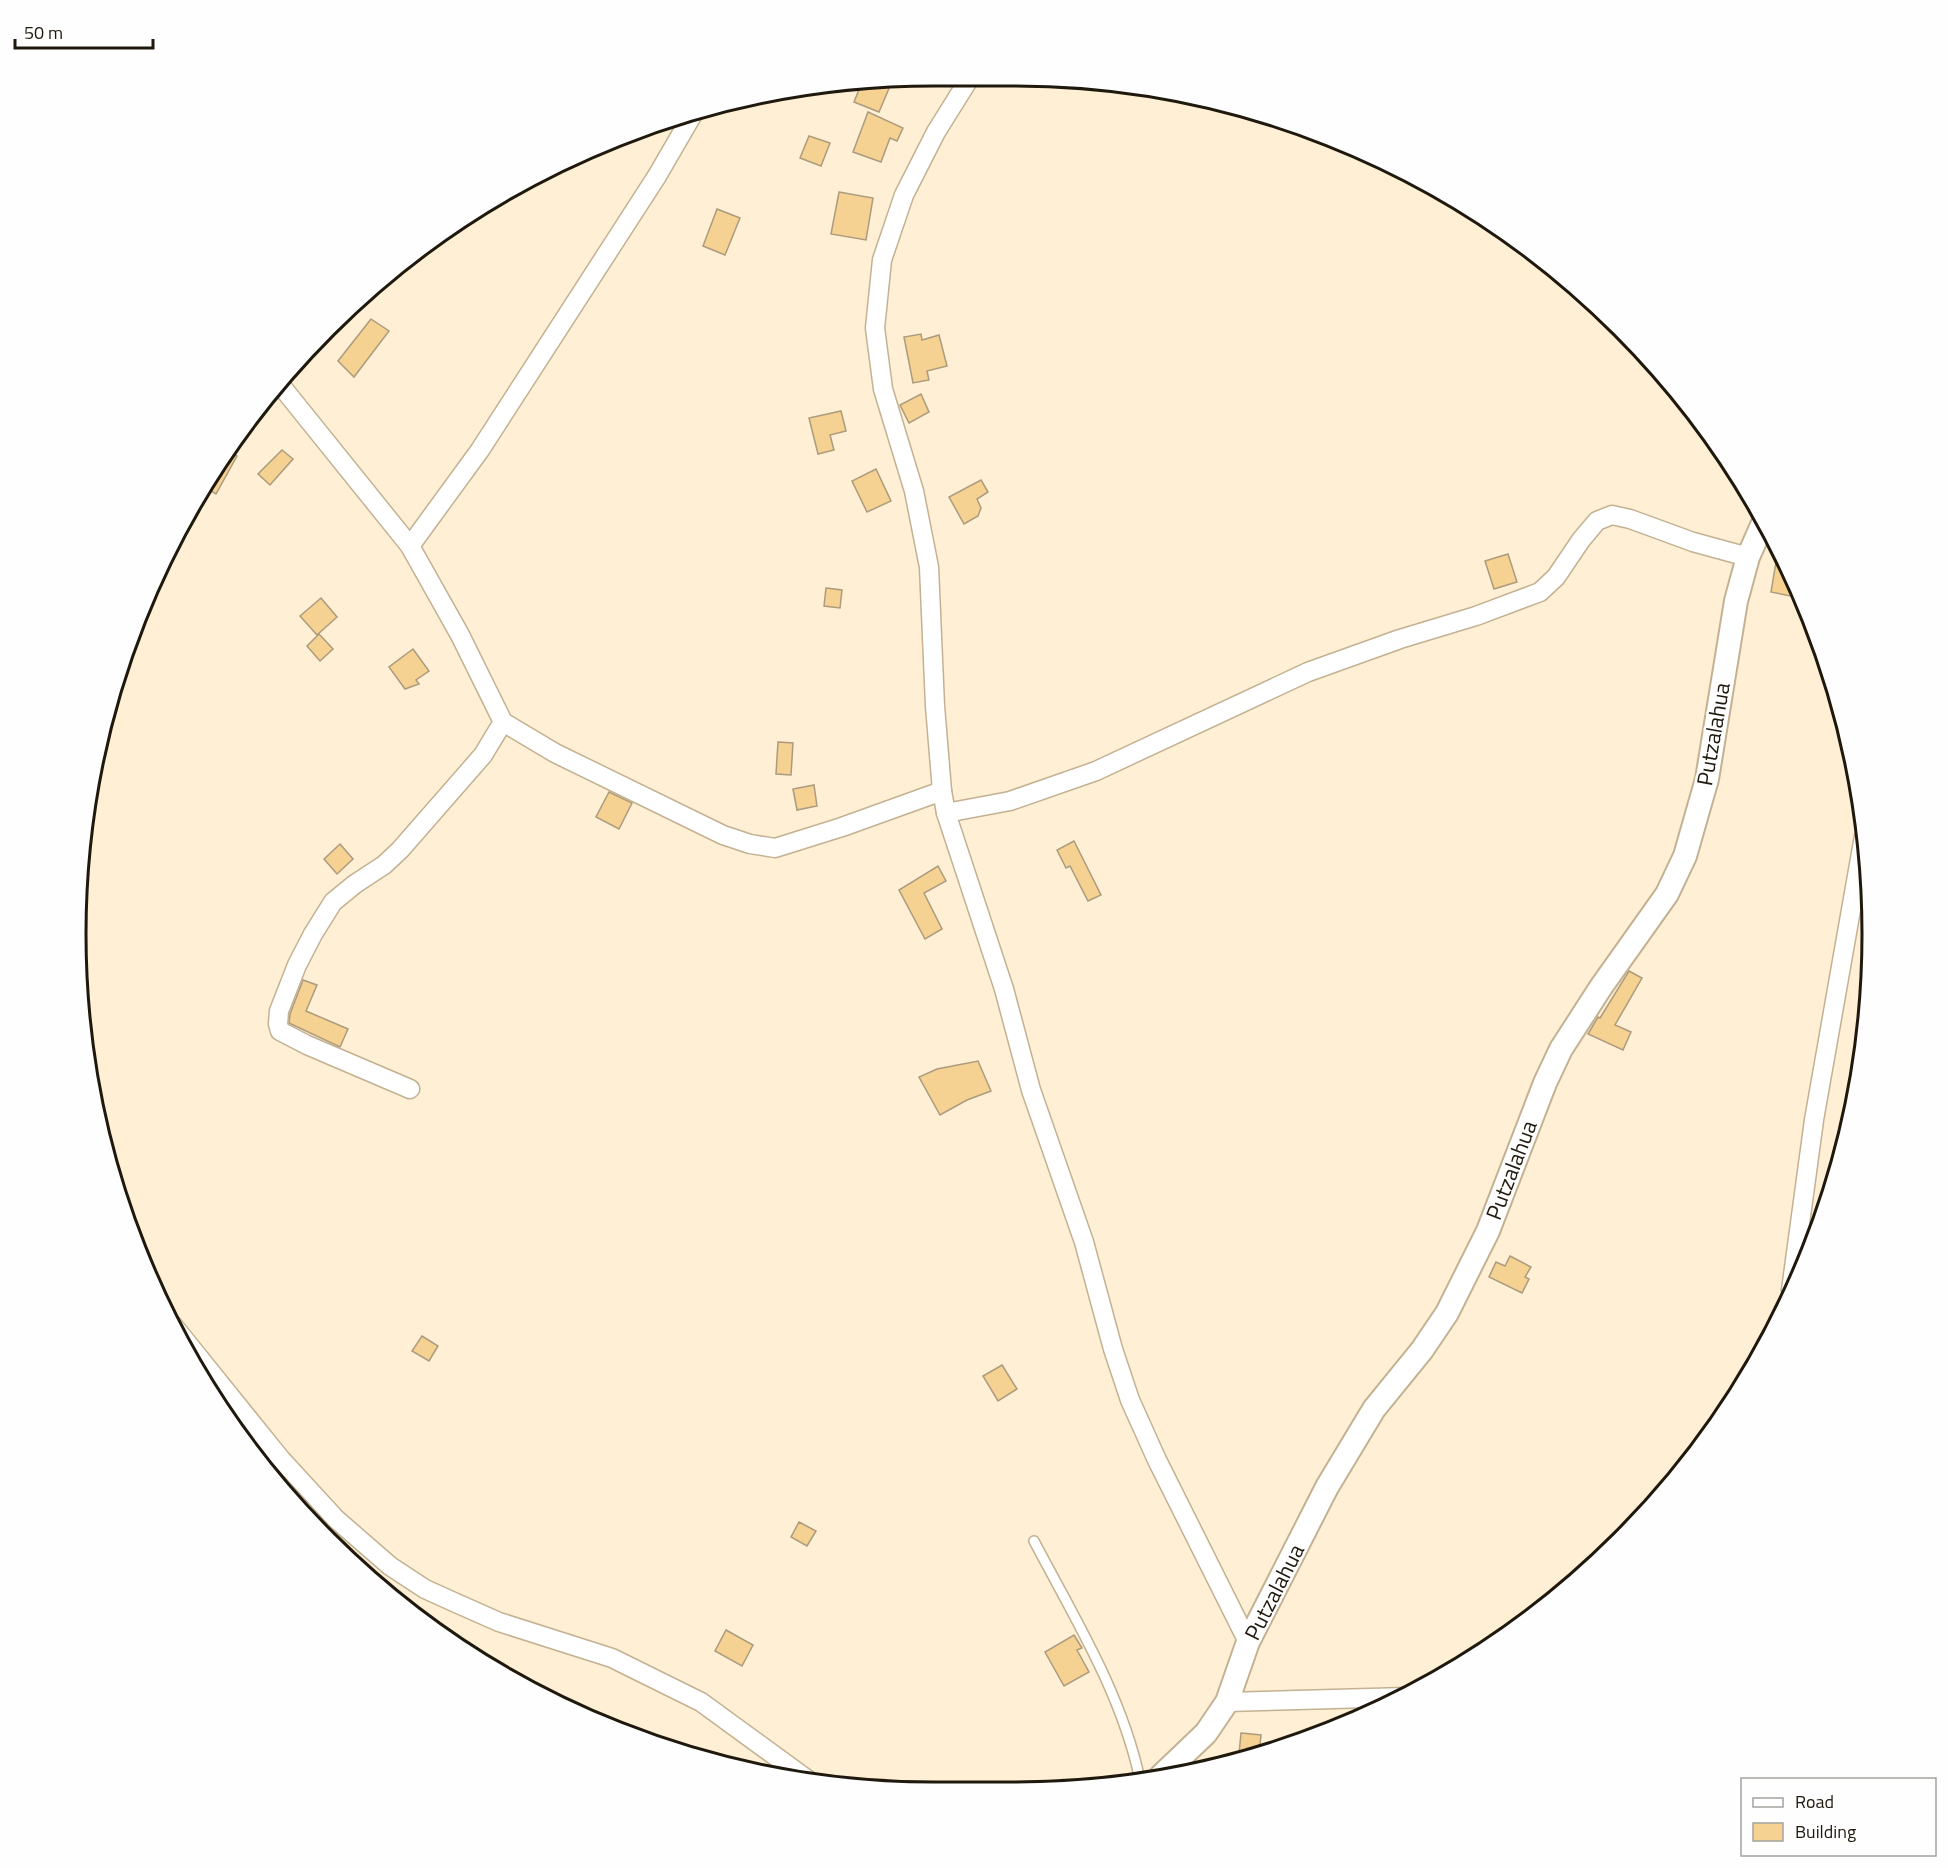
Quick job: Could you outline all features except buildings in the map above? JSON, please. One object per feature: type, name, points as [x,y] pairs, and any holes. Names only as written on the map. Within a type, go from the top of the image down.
[{"type":"street","points":[[966,86],[936,132],[904,195],[882,260],[875,328],[883,389],[914,491],[929,567],[935,706],[942,791],[946,813],[1004,989],[1031,1090],[1084,1242],[1113,1349],[1130,1400],[1157,1460],[1248,1642]]},
{"type":"street","points":[[410,546],[480,450],[657,176],[688,122]]},
{"type":"street","points":[[284,389],[410,546],[460,636],[503,722],[555,753],[723,835],[750,844],[775,848],[942,791]]},
{"type":"street","points":[[946,813],[1010,801],[1096,771],[1308,672],[1400,639],[1476,616],[1540,592],[1556,577],[1597,521],[1612,516],[1630,519],[1693,542],[1748,556]]},
{"type":"street","name":"Putzalahua","points":[[1170,1768],[1206,1733],[1227,1702],[1248,1642],[1328,1486],[1368,1419],[1422,1350],[1447,1313],[1488,1231],[1545,1083],[1562,1049],[1601,987],[1667,894],[1685,856],[1707,779],[1736,601],[1748,556],[1760,530]]},
{"type":"street","points":[[410,1089],[280,1031],[279,1011],[297,965],[333,902],[384,865],[400,850],[483,756],[503,722]]},
{"type":"street","points":[[1794,1268],[1814,1120],[1859,863]]},
{"type":"street","points":[[197,1355],[296,1475],[336,1519],[390,1566],[425,1588],[499,1622],[612,1658],[701,1702],[795,1770]]},
{"type":"street","points":[[1227,1702],[1383,1698]]},
{"type":"lane","points":[[1034,1540],[1106,1678],[1123,1722],[1138,1773]]}]
